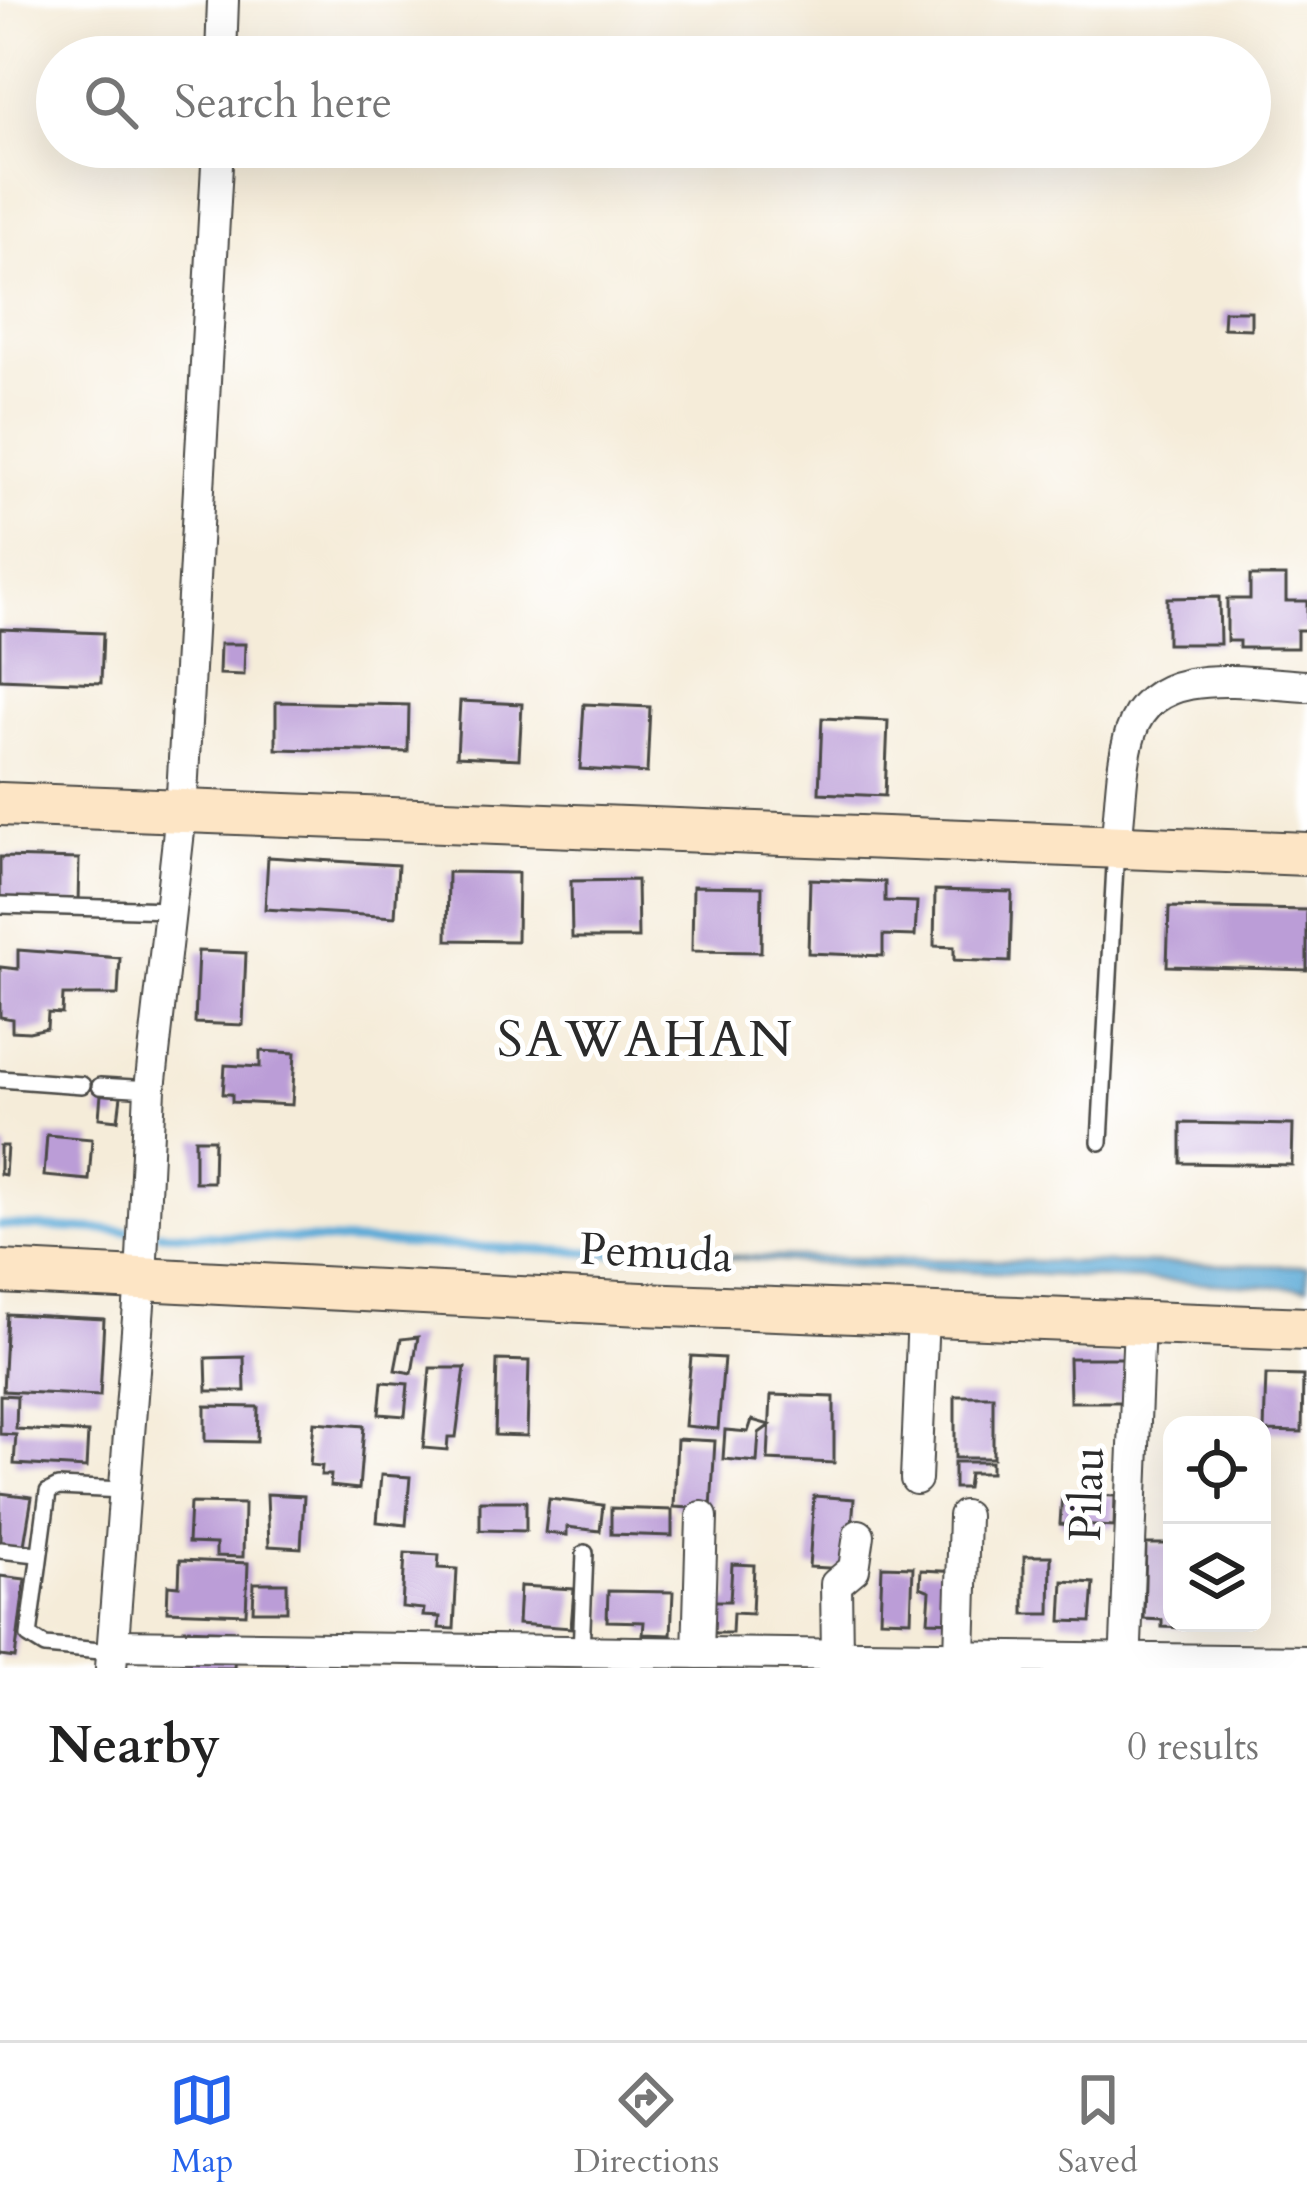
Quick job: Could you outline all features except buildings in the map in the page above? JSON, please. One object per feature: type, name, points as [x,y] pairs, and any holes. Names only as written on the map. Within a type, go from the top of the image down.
[{"type":"street","points":[[222,36],[223,0]]},
{"type":"street","points":[[217,168],[181,813],[151,1089],[113,1655],[581,1652],[960,1656],[1125,1663],[1307,1661]]},
{"type":"street","points":[[1116,844],[1130,735],[1140,711],[1159,693],[1188,682],[1307,686]]},
{"type":"street","points":[[0,804],[1307,854]]},
{"type":"street","name":"Pemuda","points":[[0,1272],[923,1316],[1307,1329]]},
{"type":"street","points":[[916,1479],[923,1316]]},
{"type":"street","name":"Pilau","points":[[1125,1663],[1139,1323]]},
{"type":"street","points":[[960,1656],[964,1516]]},
{"type":"street","points":[[698,1653],[702,1517]]},
{"type":"street","points":[[837,1655],[836,1584],[854,1569],[860,1535]]},
{"type":"lane","points":[[1100,1142],[1116,844]]},
{"type":"lane","points":[[1,905],[170,910]]},
{"type":"lane","points":[[0,1079],[82,1085]]},
{"type":"lane","points":[[100,1086],[151,1089]]},
{"type":"lane","points":[[113,1655],[45,1646],[29,1636],[48,1492],[58,1487],[123,1490]]},
{"type":"lane","points":[[0,1550],[38,1554]]},
{"type":"lane","points":[[581,1652],[585,1552]]},
{"type":"water","points":[[632,1254],[1307,1266],[1307,1288]]},
{"type":"waterway","points":[[0,1225],[128,1231]]},
{"type":"waterway","points":[[159,1233],[632,1254]]},
{"type":"district","name":"SAWAHAN","points":[[646,1040]]}]
